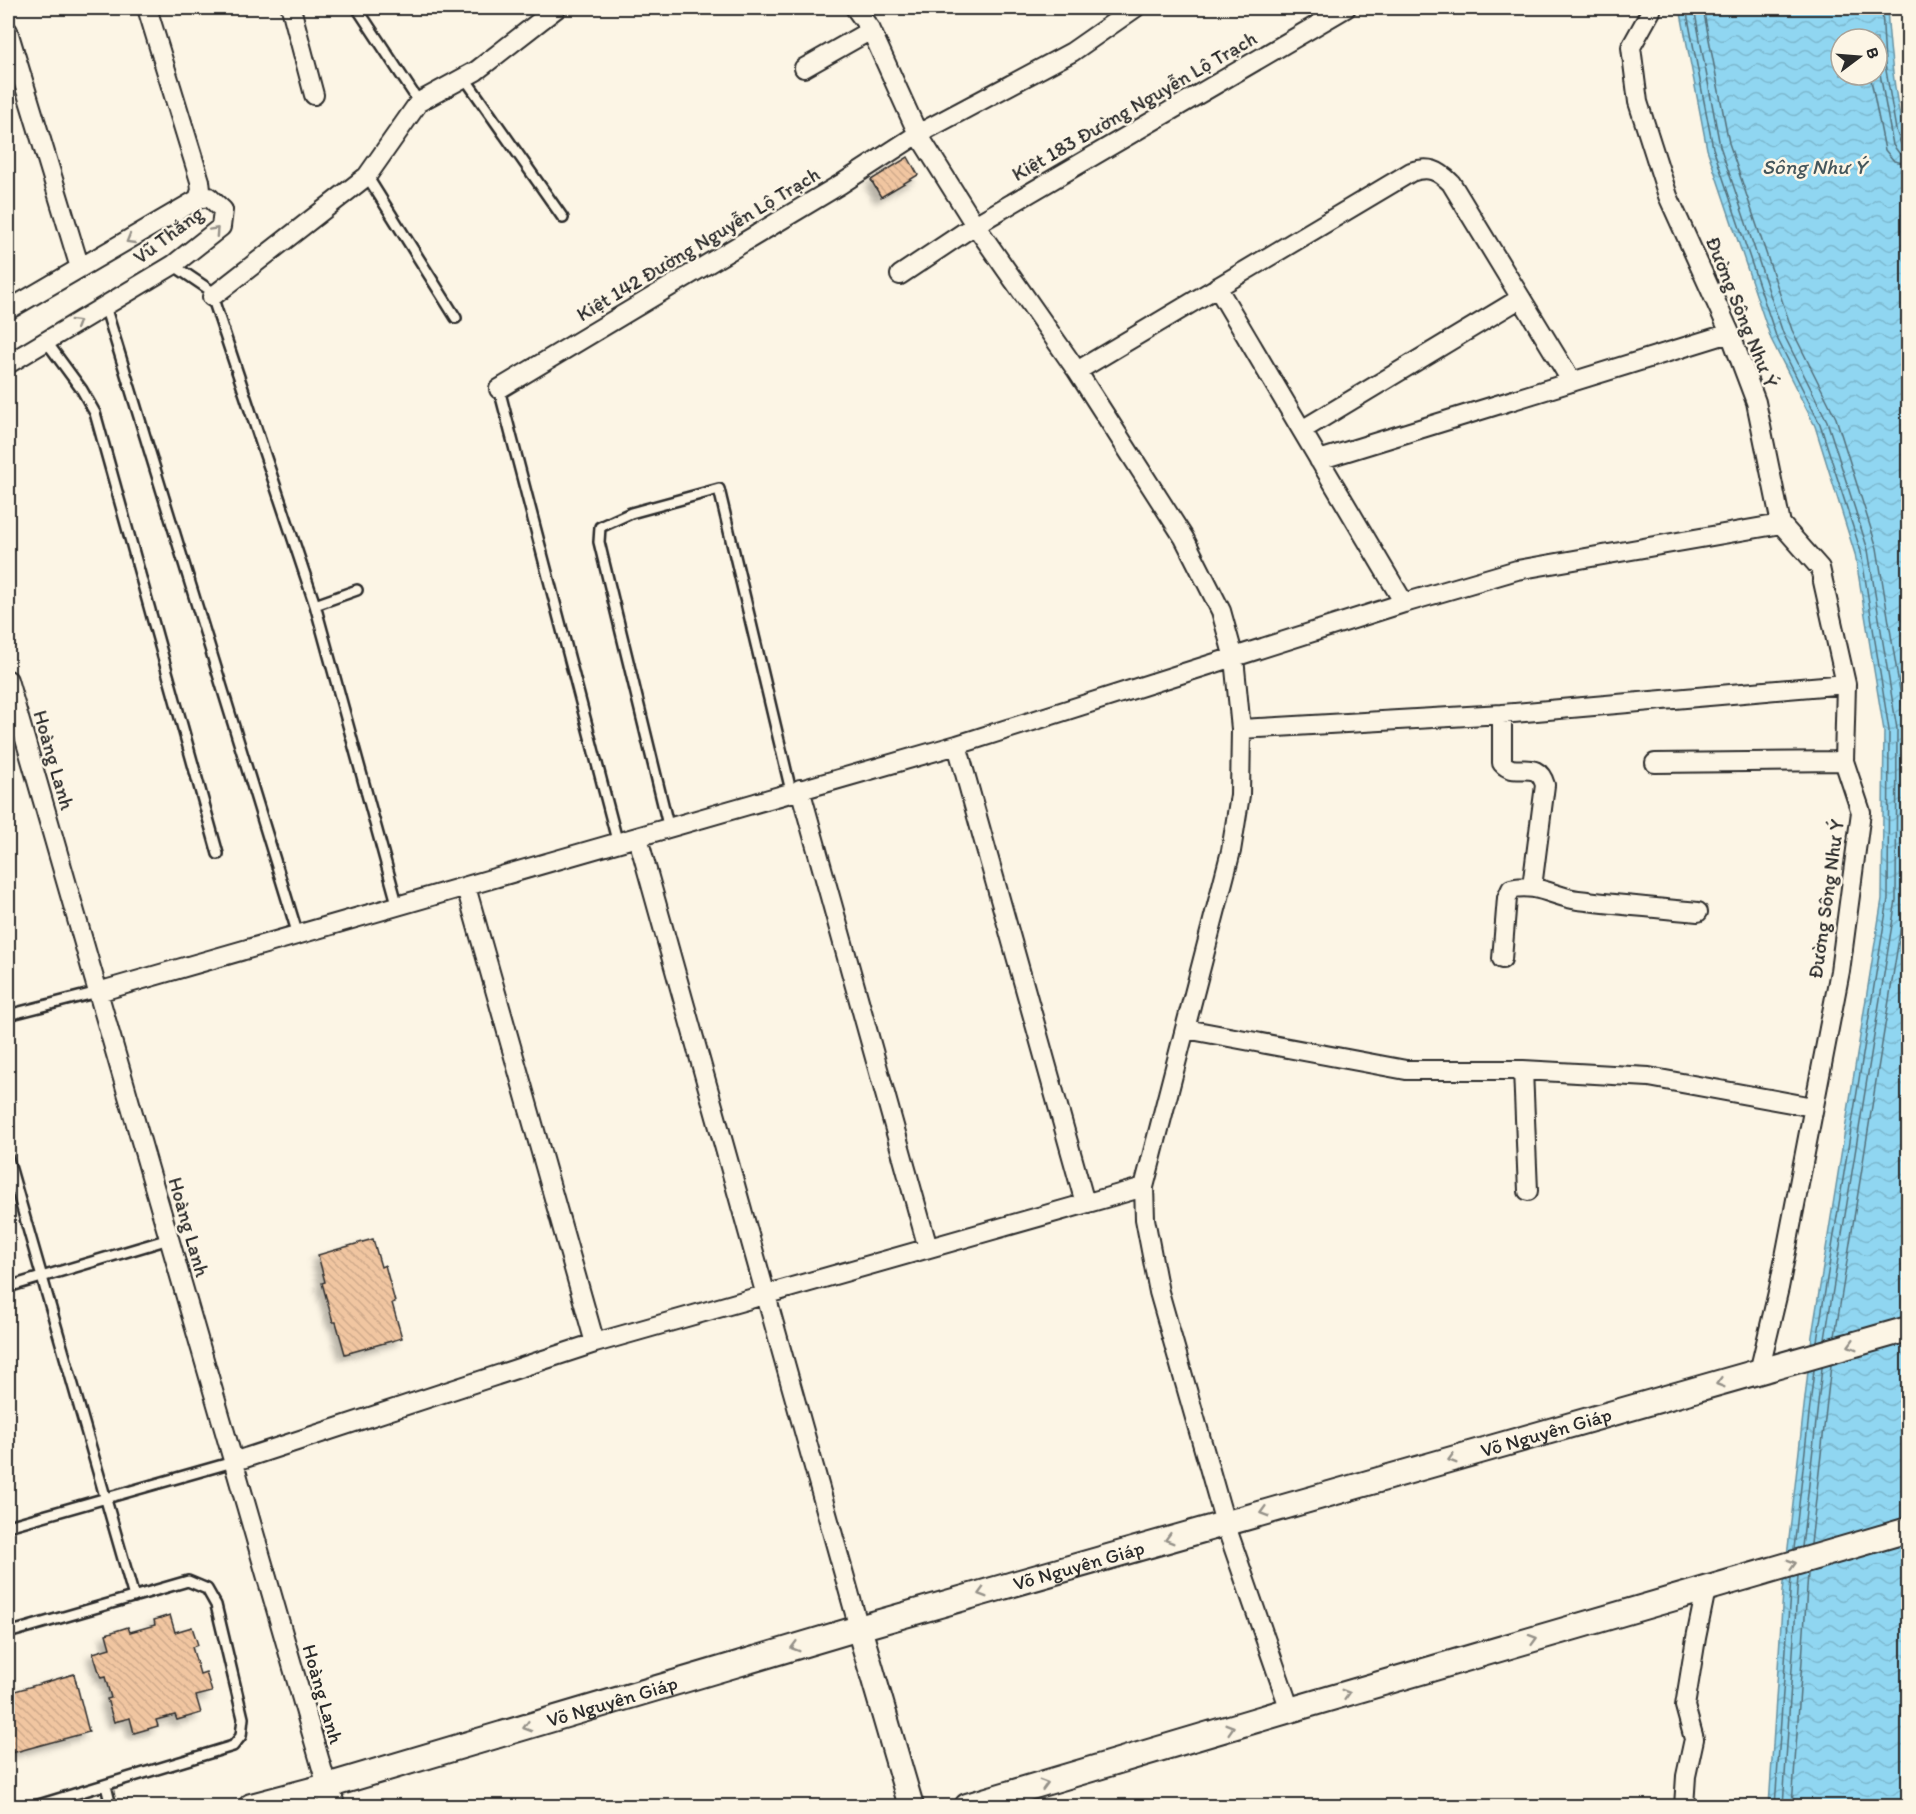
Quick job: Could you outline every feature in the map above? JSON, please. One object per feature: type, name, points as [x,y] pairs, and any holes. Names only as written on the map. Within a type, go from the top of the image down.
[{"type":"street","points":[[147,8],[200,181],[201,190],[198,199]]},
{"type":"street","points":[[291,8],[314,95]]},
{"type":"street","points":[[212,297],[367,176],[419,102],[476,71],[557,8]]},
{"type":"street","points":[[855,8],[871,30],[918,134],[975,225],[1077,371],[1184,538],[1221,611],[1234,658],[1241,729],[1240,795],[1231,851],[1144,1187],[1145,1219],[1159,1292],[1226,1523],[1290,1710]]},
{"type":"street","name":"Kiệt 142 Đường Nguyễn Lộ Trạch","points":[[499,389],[831,190],[918,134],[1072,52],[1136,8]]},
{"type":"street","name":"Kiệt 183 Đường Nguyễn Lộ Trạch","points":[[900,275],[975,225],[1346,8]]},
{"type":"street","name":"Đường Sông Như Ý","points":[[1651,8],[1631,47],[1638,102],[1668,196],[1730,333],[1756,402],[1781,524],[1820,568],[1846,684],[1844,761],[1861,812],[1840,972],[1779,1288],[1768,1369]]},
{"type":"street","points":[[804,68],[871,30]]},
{"type":"street","points":[[8,32],[80,268]]},
{"type":"street","points":[[1077,371],[1411,172],[1424,168],[1438,171],[1451,183],[1572,382]]},
{"type":"street","name":"Vũ Thắng","points":[[8,310],[198,199],[209,197],[223,210],[220,227],[173,265],[8,364]]},
{"type":"street","points":[[1217,287],[1404,603]]},
{"type":"street","points":[[1302,430],[1521,298]]},
{"type":"street","points":[[1319,460],[1730,333]]},
{"type":"street","points":[[98,992],[957,745],[1404,603],[1517,570],[1781,524]]},
{"type":"street","name":"Hoàng Lanh","points":[[8,680],[329,1796]]},
{"type":"street","points":[[1241,729],[1502,714],[1846,684]]},
{"type":"street","points":[[1502,714],[1502,763],[1511,769],[1537,771],[1542,775],[1545,785],[1532,887]]},
{"type":"street","points":[[957,745],[1085,1203]]},
{"type":"street","points":[[1655,763],[1844,761]]},
{"type":"street","points":[[795,790],[928,1248]]},
{"type":"street","points":[[638,838],[911,1806]]},
{"type":"street","points":[[466,887],[595,1343]]},
{"type":"street","points":[[1502,959],[1507,898],[1511,889],[1532,887],[1575,900],[1698,912]]},
{"type":"street","points":[[1186,1029],[1406,1070],[1524,1070],[1649,1077],[1813,1107]]},
{"type":"street","points":[[1524,1070],[1528,1191]]},
{"type":"street","points":[[233,1462],[595,1343],[1144,1187]]},
{"type":"street","name":"Võ Nguyên Giáp","points":[[251,1806],[329,1796],[859,1628],[1908,1329]]},
{"type":"street","points":[[968,1806],[1908,1530]]},
{"type":"street","points":[[1684,1806],[1686,1776],[1694,1739],[1685,1706],[1706,1589]]},
{"type":"lane","points":[[357,8],[419,102]]},
{"type":"lane","points":[[464,77],[563,218]]},
{"type":"lane","points":[[367,176],[456,318]]},
{"type":"lane","points":[[173,265],[210,290],[315,605],[398,907]]},
{"type":"lane","points":[[105,306],[298,935]]},
{"type":"lane","points":[[46,341],[82,390],[95,413],[218,854]]},
{"type":"lane","points":[[499,389],[618,844]]},
{"type":"lane","points":[[669,829],[598,542],[600,526],[631,513],[719,489],[795,790]]},
{"type":"lane","points":[[315,605],[357,590]]},
{"type":"lane","points":[[8,1015],[98,992]]},
{"type":"lane","points":[[8,1159],[134,1597]]},
{"type":"lane","points":[[8,1287],[169,1239]]},
{"type":"lane","points":[[8,1526],[233,1462]]},
{"type":"lane","points":[[8,1633],[188,1581],[207,1589],[216,1605],[243,1718],[241,1736],[233,1746],[35,1806]]},
{"type":"lane","points":[[106,1786],[111,1806]]},
{"type":"water","name":"Sông Như Ý","points":[[1680,8],[1887,8],[1889,27],[1829,27],[1829,87],[1889,87],[1889,32],[1894,80],[1908,151],[1908,1806],[1769,1806],[1783,1592],[1812,1336],[1882,899],[1884,731],[1855,554],[1815,426],[1771,339],[1707,149]]},
{"type":"building","points":[[908,157],[918,175],[881,197],[871,180]]},
{"type":"building","points":[[373,1239],[381,1267],[385,1265],[395,1302],[392,1303],[402,1338],[345,1354],[322,1283],[325,1282],[318,1255]]},
{"type":"building","points":[[170,1615],[175,1632],[192,1627],[198,1645],[192,1647],[200,1674],[206,1672],[212,1692],[196,1696],[201,1713],[177,1720],[175,1715],[156,1720],[158,1726],[134,1733],[130,1718],[114,1722],[107,1699],[111,1698],[105,1677],[101,1678],[93,1653],[110,1648],[106,1634],[128,1627],[130,1632],[155,1625],[154,1620]]},
{"type":"building","points":[[74,1674],[89,1732],[8,1754],[8,1693]]}]
